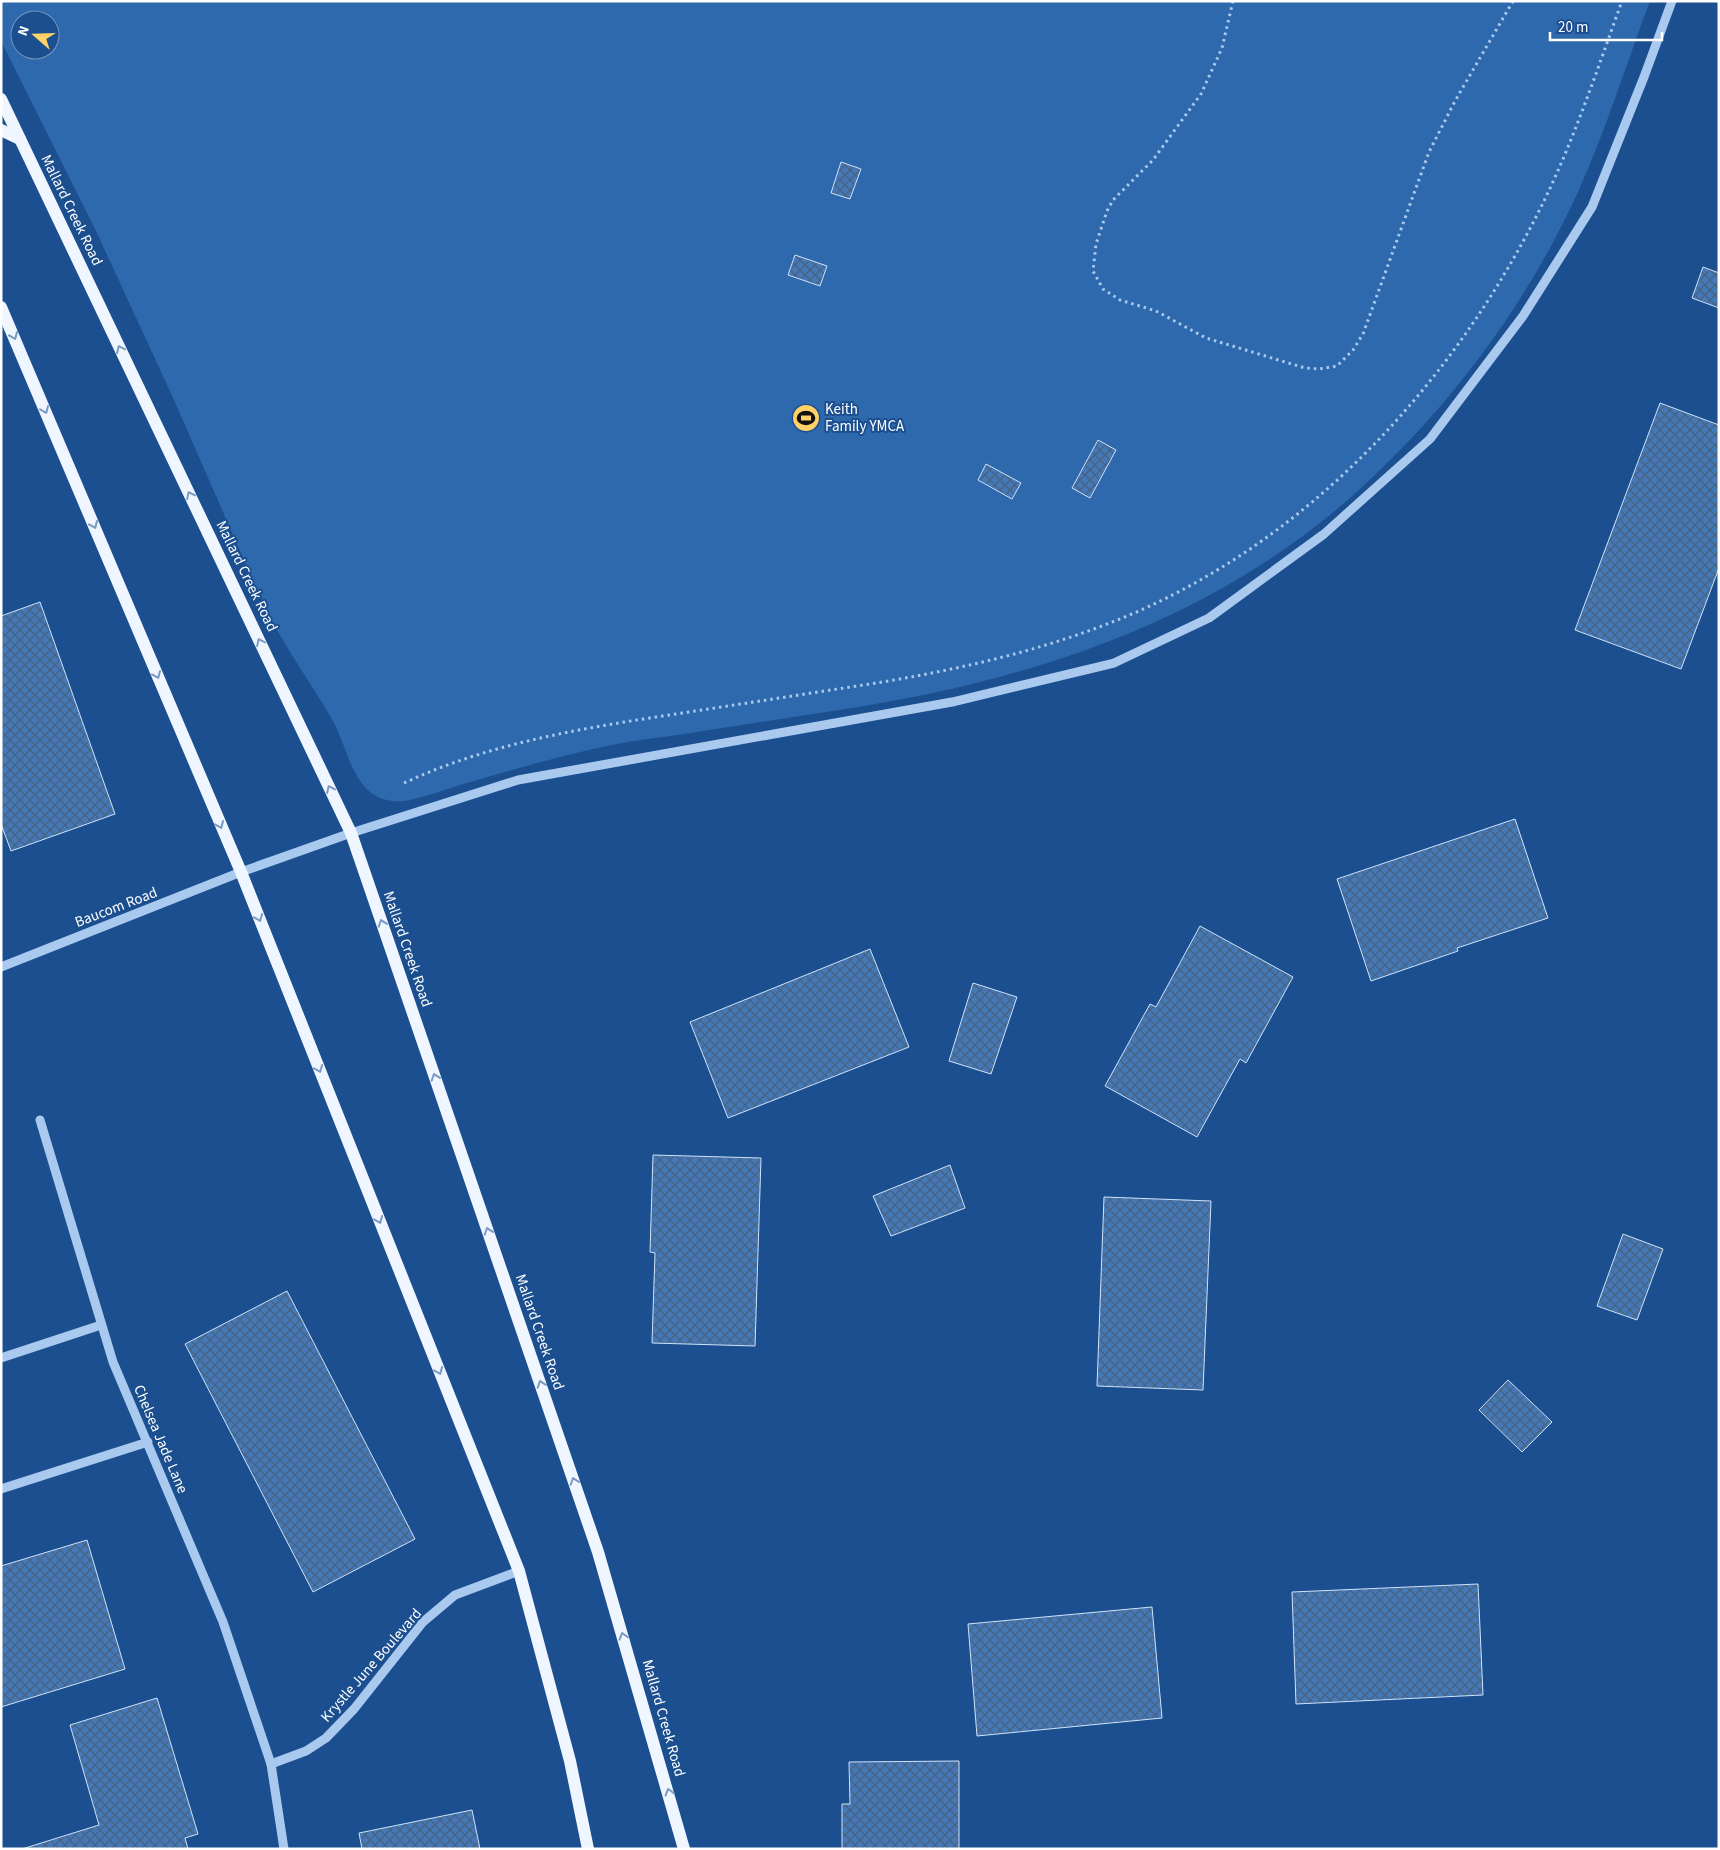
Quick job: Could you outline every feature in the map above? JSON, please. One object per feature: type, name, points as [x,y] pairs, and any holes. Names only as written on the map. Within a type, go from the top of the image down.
[{"type":"main road","name":"Mallard Creek Road","points":[[1,98],[351,833],[598,1552],[684,1849]]},
{"type":"main road","points":[[1,130],[20,139]]},
{"type":"main road","points":[[1,307],[241,872],[518,1571],[570,1761],[588,1849]]},
{"type":"street","name":"Baucom Road","points":[[1,967],[241,872],[351,833],[518,780],[952,702],[1114,663],[1209,618],[1324,534],[1430,439],[1524,316],[1592,208],[1672,1]]},
{"type":"street","name":"Chelsea Jade Lane","points":[[40,1120],[113,1362],[223,1622],[271,1764],[284,1849]]},
{"type":"street","points":[[1,1358],[101,1325]]},
{"type":"street","points":[[1,1488],[148,1442]]},
{"type":"street","name":"Krystle June Boulevard","points":[[271,1764],[306,1751],[326,1738],[354,1709],[423,1622],[455,1595],[518,1571]]},
{"type":"path","points":[[1234,1],[1222,48],[1201,94],[1153,160],[1113,200],[1107,211],[1096,244],[1093,271],[1102,289],[1110,294],[1156,311],[1206,338],[1283,362],[1319,369],[1337,366],[1353,350],[1364,334],[1429,152],[1455,101],[1513,1]]},
{"type":"path","points":[[404,783],[441,766],[516,742],[617,723],[941,673],[1049,644],[1141,610],[1206,577],[1280,528],[1348,470],[1426,389],[1492,295],[1542,204],[1588,95],[1622,1]]},
{"type":"shaded area","name":"Keith Family YMCA","points":[[1,1],[1650,1],[1607,121],[1578,192],[1558,234],[1511,313],[1456,388],[1393,457],[1360,489],[1306,534],[1248,573],[1188,606],[1126,635],[1061,659],[994,678],[927,694],[858,707],[612,745],[551,759],[405,801],[388,800],[378,797],[361,783],[332,719],[289,651],[265,608],[174,400],[96,231],[10,60],[60,60],[60,10],[10,10],[10,59],[1,41]]},
{"type":"building","points":[[841,162],[861,169],[850,199],[831,193]]},
{"type":"building","points":[[795,255],[827,266],[820,286],[788,275]]},
{"type":"building","points":[[1703,267],[1719,273],[1719,308],[1692,298]]},
{"type":"building","points":[[1660,403],[1719,425],[1719,568],[1681,669],[1575,630]]},
{"type":"building","points":[[1098,440],[1116,450],[1090,498],[1072,488]]},
{"type":"building","points":[[986,464],[1021,483],[1012,499],[978,480]]},
{"type":"building","points":[[40,602],[115,814],[11,851],[1,824],[1,616]]},
{"type":"building","points":[[1515,819],[1548,918],[1457,948],[1458,951],[1371,981],[1337,879]]},
{"type":"building","points":[[1200,926],[1293,977],[1246,1063],[1240,1059],[1197,1137],[1105,1086],[1150,1004],[1156,1007]]},
{"type":"building","points":[[870,949],[909,1047],[728,1118],[690,1022]]},
{"type":"building","points":[[973,983],[1017,997],[991,1074],[949,1061]]},
{"type":"building","points":[[653,1155],[761,1158],[755,1346],[652,1343],[655,1253],[650,1252]]},
{"type":"building","points":[[950,1165],[965,1208],[891,1236],[873,1196]]},
{"type":"building","points":[[1104,1197],[1211,1201],[1203,1390],[1097,1386]]},
{"type":"building","points":[[1623,1234],[1663,1249],[1637,1320],[1597,1306]]},
{"type":"building","points":[[287,1291],[415,1539],[313,1592],[185,1344]]},
{"type":"building","points":[[1508,1380],[1552,1422],[1522,1452],[1479,1410]]},
{"type":"building","points":[[87,1540],[125,1669],[1,1707],[1,1566]]},
{"type":"building","points":[[1478,1584],[1483,1695],[1296,1704],[1292,1592]]},
{"type":"building","points":[[1152,1607],[1162,1718],[977,1736],[968,1624]]},
{"type":"building","points":[[157,1698],[198,1834],[185,1838],[188,1849],[22,1849],[99,1825],[70,1725]]},
{"type":"building","points":[[959,1761],[959,1849],[842,1849],[842,1804],[850,1804],[849,1762]]},
{"type":"building","points":[[472,1810],[480,1849],[362,1849],[359,1833]]},
{"type":"place","name":"Keith Family YMCA","points":[[806,418]]}]
